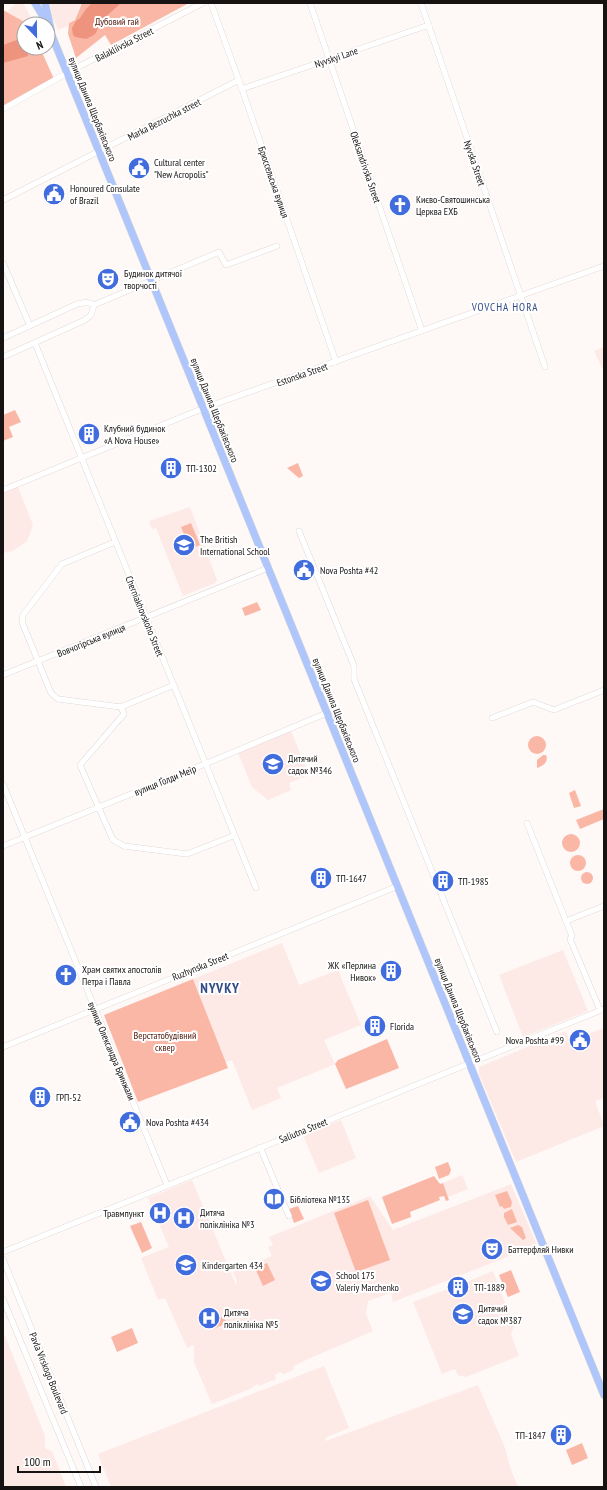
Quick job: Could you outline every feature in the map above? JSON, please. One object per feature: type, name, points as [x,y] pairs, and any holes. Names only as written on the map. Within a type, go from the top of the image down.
[{"type":"main road","name":"вулиця Данила Щербаківського","points":[[35,3],[43,16]]},
{"type":"main road","name":"вулиця Данила Щербаківського","points":[[45,3],[47,16]]},
{"type":"main road","name":"вулиця Данила Щербаківського","points":[[56,44],[604,1395]]},
{"type":"street","name":"Balakliivska Street","points":[[3,109],[68,73],[203,3]]},
{"type":"street","name":"Брюссельська вулиця","points":[[211,3],[336,362]]},
{"type":"street","name":"Oleksandrivska Street","points":[[310,3],[422,331]]},
{"type":"street","name":"Nyvska Street","points":[[421,3],[545,367]]},
{"type":"street","name":"Nyvskyi Lane","points":[[242,89],[428,25]]},
{"type":"street","name":"Marka Bezruchka street","points":[[3,200],[239,80]]},
{"type":"street","points":[[3,338],[77,304],[84,302],[92,303],[94,305],[219,252],[226,265],[277,246]]},
{"type":"street","points":[[3,263],[30,326]]},
{"type":"street","name":"Estonska Street","points":[[3,490],[204,408],[604,266]]},
{"type":"street","points":[[3,357],[85,320],[91,315],[94,305]]},
{"type":"street","name":"Cherniakhovskoho Street","points":[[35,343],[174,685],[233,836],[256,888]]},
{"type":"street","points":[[299,532],[354,666],[354,679],[496,1032]]},
{"type":"street","points":[[115,542],[62,564],[23,615],[22,622],[38,661],[51,692],[58,699],[121,707],[174,685]]},
{"type":"street","name":"Вовчогірська вулиця","points":[[3,675],[268,568]]},
{"type":"street","points":[[492,718],[533,702],[554,710],[604,690]]},
{"type":"street","points":[[121,707],[124,714],[80,765],[113,840],[124,846],[187,854],[233,836]]},
{"type":"street","name":"вулиця Ґолди Меїр","points":[[3,846],[327,713]]},
{"type":"street","name":"вулиця Олександра Бринжали","points":[[3,784],[166,1185]]},
{"type":"street","points":[[527,823],[572,936],[570,939],[602,1010]]},
{"type":"street","name":"Ruzhynska Street","points":[[3,1047],[398,886]]},
{"type":"street","points":[[566,921],[604,906]]},
{"type":"street","name":"Saliutna Street","points":[[3,1252],[602,1010]]},
{"type":"street","points":[[260,1147],[289,1216]]},
{"type":"street","name":"Pavla Virskogo Boulevard","points":[[3,1259],[96,1487]]},
{"type":"street","name":"Pavla Virskogo Boulevard","points":[[3,1299],[81,1487]]},
{"type":"shaded area","points":[[16,3],[22,3],[30,16],[16,16],[16,25],[3,25],[6,13]]},
{"type":"shaded area","points":[[50,3],[81,3],[75,19],[69,23],[68,26],[58,30],[56,25],[56,16],[52,16]]},
{"type":"shaded area","points":[[92,3],[121,3],[100,22],[96,33],[92,36],[86,39],[75,37],[73,35],[72,28],[76,21]]},
{"type":"shaded area","points":[[16,40],[16,56],[28,56],[3,63],[3,45]]},
{"type":"shaded area","points":[[604,347],[604,370],[603,370],[594,351]]},
{"type":"shaded area","points":[[18,487],[33,525],[27,541],[13,551],[3,553],[3,493]]},
{"type":"shaded area","name":"The British International School","points":[[190,507],[217,580],[215,583],[183,596],[156,528],[152,529],[149,521]]},
{"type":"shaded area","name":"Дитячий садок №346","points":[[291,731],[309,775],[289,783],[291,790],[268,800],[252,787],[238,753]]},
{"type":"shaded area","points":[[282,943],[299,985],[338,970],[361,1025],[324,1040],[335,1064],[277,1088],[281,1098],[252,1110],[232,1060],[225,1062],[193,979]]},
{"type":"shaded area","points":[[563,950],[588,1011],[523,1037],[499,975]]},
{"type":"shaded area","points":[[604,1028],[604,1098],[595,1101],[604,1126],[516,1162],[479,1074],[479,1067],[566,1031],[570,1041]]},
{"type":"shaded area","points":[[341,1120],[356,1158],[319,1173],[303,1135]]},
{"type":"shaded area","points":[[462,1175],[468,1189],[448,1197],[443,1183]]},
{"type":"shaded area","points":[[192,1180],[236,1285],[237,1281],[233,1272],[272,1256],[268,1247],[273,1245],[269,1237],[370,1196],[393,1230],[511,1184],[537,1245],[393,1302],[391,1293],[368,1301],[366,1314],[373,1331],[306,1360],[294,1366],[293,1370],[284,1374],[280,1372],[275,1375],[276,1379],[259,1386],[257,1384],[250,1389],[212,1404],[194,1362],[194,1345],[187,1348],[165,1298],[158,1300],[141,1258],[169,1247],[148,1198]]},
{"type":"shaded area","name":"Дитячий садок №387","points":[[493,1271],[514,1326],[511,1334],[519,1356],[466,1377],[458,1375],[455,1369],[442,1374],[413,1302],[448,1289],[455,1292],[463,1290],[464,1283]]},
{"type":"shaded area","points":[[3,1331],[45,1436],[45,1447],[46,1449],[52,1451],[66,1487],[3,1487]]},
{"type":"shaded area","points":[[324,1366],[349,1428],[325,1438],[326,1441],[478,1385],[505,1448],[510,1467],[518,1487],[111,1487],[98,1454]]},
{"type":"green space","name":"Дубовий гай","points":[[82,3],[189,3],[111,45],[105,35],[76,58],[68,34],[69,23],[75,20]]},
{"type":"green space","points":[[3,10],[16,17],[16,56],[44,56],[54,79],[3,108]]},
{"type":"green space","points":[[15,410],[21,422],[9,427],[13,437],[3,441],[3,415]]},
{"type":"green space","points":[[298,463],[303,476],[299,478],[287,468]]},
{"type":"green space","points":[[191,523],[200,545],[190,549],[181,527]]},
{"type":"green space","points":[[257,602],[261,610],[245,616],[242,608]]},
{"type":"green space","points":[[537,736],[543,739],[546,745],[543,751],[537,754],[531,751],[528,745],[531,739]]},
{"type":"green space","points":[[543,755],[546,755],[547,760],[543,765],[537,768],[537,760]]},
{"type":"green space","points":[[575,790],[581,806],[574,808],[569,793]]},
{"type":"green space","points":[[604,809],[604,819],[580,829],[576,820]]},
{"type":"green space","points":[[571,834],[577,837],[580,843],[577,849],[571,852],[565,849],[562,843],[565,837]]},
{"type":"green space","points":[[575,855],[581,855],[586,860],[584,869],[581,871],[575,871],[570,866],[570,860]]},
{"type":"green space","points":[[587,872],[591,874],[593,878],[591,882],[587,884],[583,882],[581,878],[583,874]]},
{"type":"green space","name":"Верстатобудівний сквер","points":[[193,979],[228,1068],[138,1102],[104,1015]]},
{"type":"green space","points":[[387,1039],[399,1068],[346,1089],[335,1064],[338,1060]]},
{"type":"green space","points":[[448,1162],[451,1170],[449,1175],[439,1179],[435,1167]]},
{"type":"green space","points":[[434,1176],[440,1184],[443,1183],[449,1200],[446,1201],[444,1196],[439,1197],[440,1200],[410,1212],[411,1217],[392,1224],[382,1197]]},
{"type":"green space","points":[[507,1191],[512,1202],[511,1207],[504,1209],[502,1206],[500,1207],[495,1195]]},
{"type":"green space","points":[[368,1200],[390,1260],[356,1272],[334,1213]]},
{"type":"green space","points":[[298,1206],[304,1219],[294,1223],[289,1209]]},
{"type":"green space","points":[[512,1209],[517,1222],[508,1225],[504,1217],[504,1213]]},
{"type":"green space","points":[[141,1222],[152,1248],[142,1253],[130,1226]]},
{"type":"green space","points":[[518,1225],[522,1227],[526,1238],[523,1240],[510,1228]]},
{"type":"green space","points":[[267,1263],[275,1280],[263,1286],[255,1268]]},
{"type":"green space","points":[[511,1270],[520,1292],[508,1297],[499,1275]]},
{"type":"green space","points":[[223,1316],[227,1323],[213,1329],[210,1322]]},
{"type":"green space","points":[[132,1328],[138,1343],[117,1352],[111,1337]]},
{"type":"green space","points":[[582,1443],[588,1458],[572,1465],[566,1450]]},
{"type":"place","name":"Cultural center \"New Acropolis\"","points":[[139,168]]},
{"type":"place","name":"Honoured Consulate of Brazil","points":[[54,194]]},
{"type":"place","name":"Києво-Святошинська Церква ЕХБ","points":[[400,205]]},
{"type":"place","name":"Будинок дитячої творчості","points":[[108,279]]},
{"type":"place","name":"Клубний будинок «A Nova House»","points":[[89,434]]},
{"type":"place","name":"ТП-1302","points":[[171,468]]},
{"type":"place","name":"The British International School","points":[[184,545]]},
{"type":"place","name":"Nova Poshta #42","points":[[304,570]]},
{"type":"place","name":"Дитячий садок №346","points":[[273,764]]},
{"type":"place","name":"ТП-1647","points":[[321,878]]},
{"type":"place","name":"ТП-1985","points":[[443,881]]},
{"type":"place","name":"ЖК «Перлина Нивок»","points":[[391,971]]},
{"type":"place","name":"Храм святих апостолів Петра і Павла","points":[[66,975]]},
{"type":"place","name":"Florida","points":[[375,1026]]},
{"type":"place","name":"Nova Poshta #99","points":[[580,1040]]},
{"type":"place","name":"ГРП-52","points":[[40,1097]]},
{"type":"place","name":"Nova Poshta #434","points":[[130,1122]]},
{"type":"place","name":"Бібліотека №135","points":[[274,1199]]},
{"type":"place","name":"Травмпункт","points":[[160,1213]]},
{"type":"place","name":"Дитяча поліклініка №3","points":[[184,1218]]},
{"type":"place","name":"Баттерфляй Нивки","points":[[492,1249]]},
{"type":"place","name":"Kindergarten 434","points":[[186,1265]]},
{"type":"place","name":"School 175 Valeriy Marchenko","points":[[321,1281]]},
{"type":"place","name":"ТП-1889","points":[[458,1287]]},
{"type":"place","name":"Дитячий садок №387","points":[[463,1314]]},
{"type":"place","name":"Дитяча поліклініка №5","points":[[209,1318]]},
{"type":"place","name":"ТП-1847","points":[[561,1435]]},
{"type":"district","name":"VOVCHA HORA","points":[[505,307]]},
{"type":"district","name":"NYVKY","points":[[220,988]]}]
